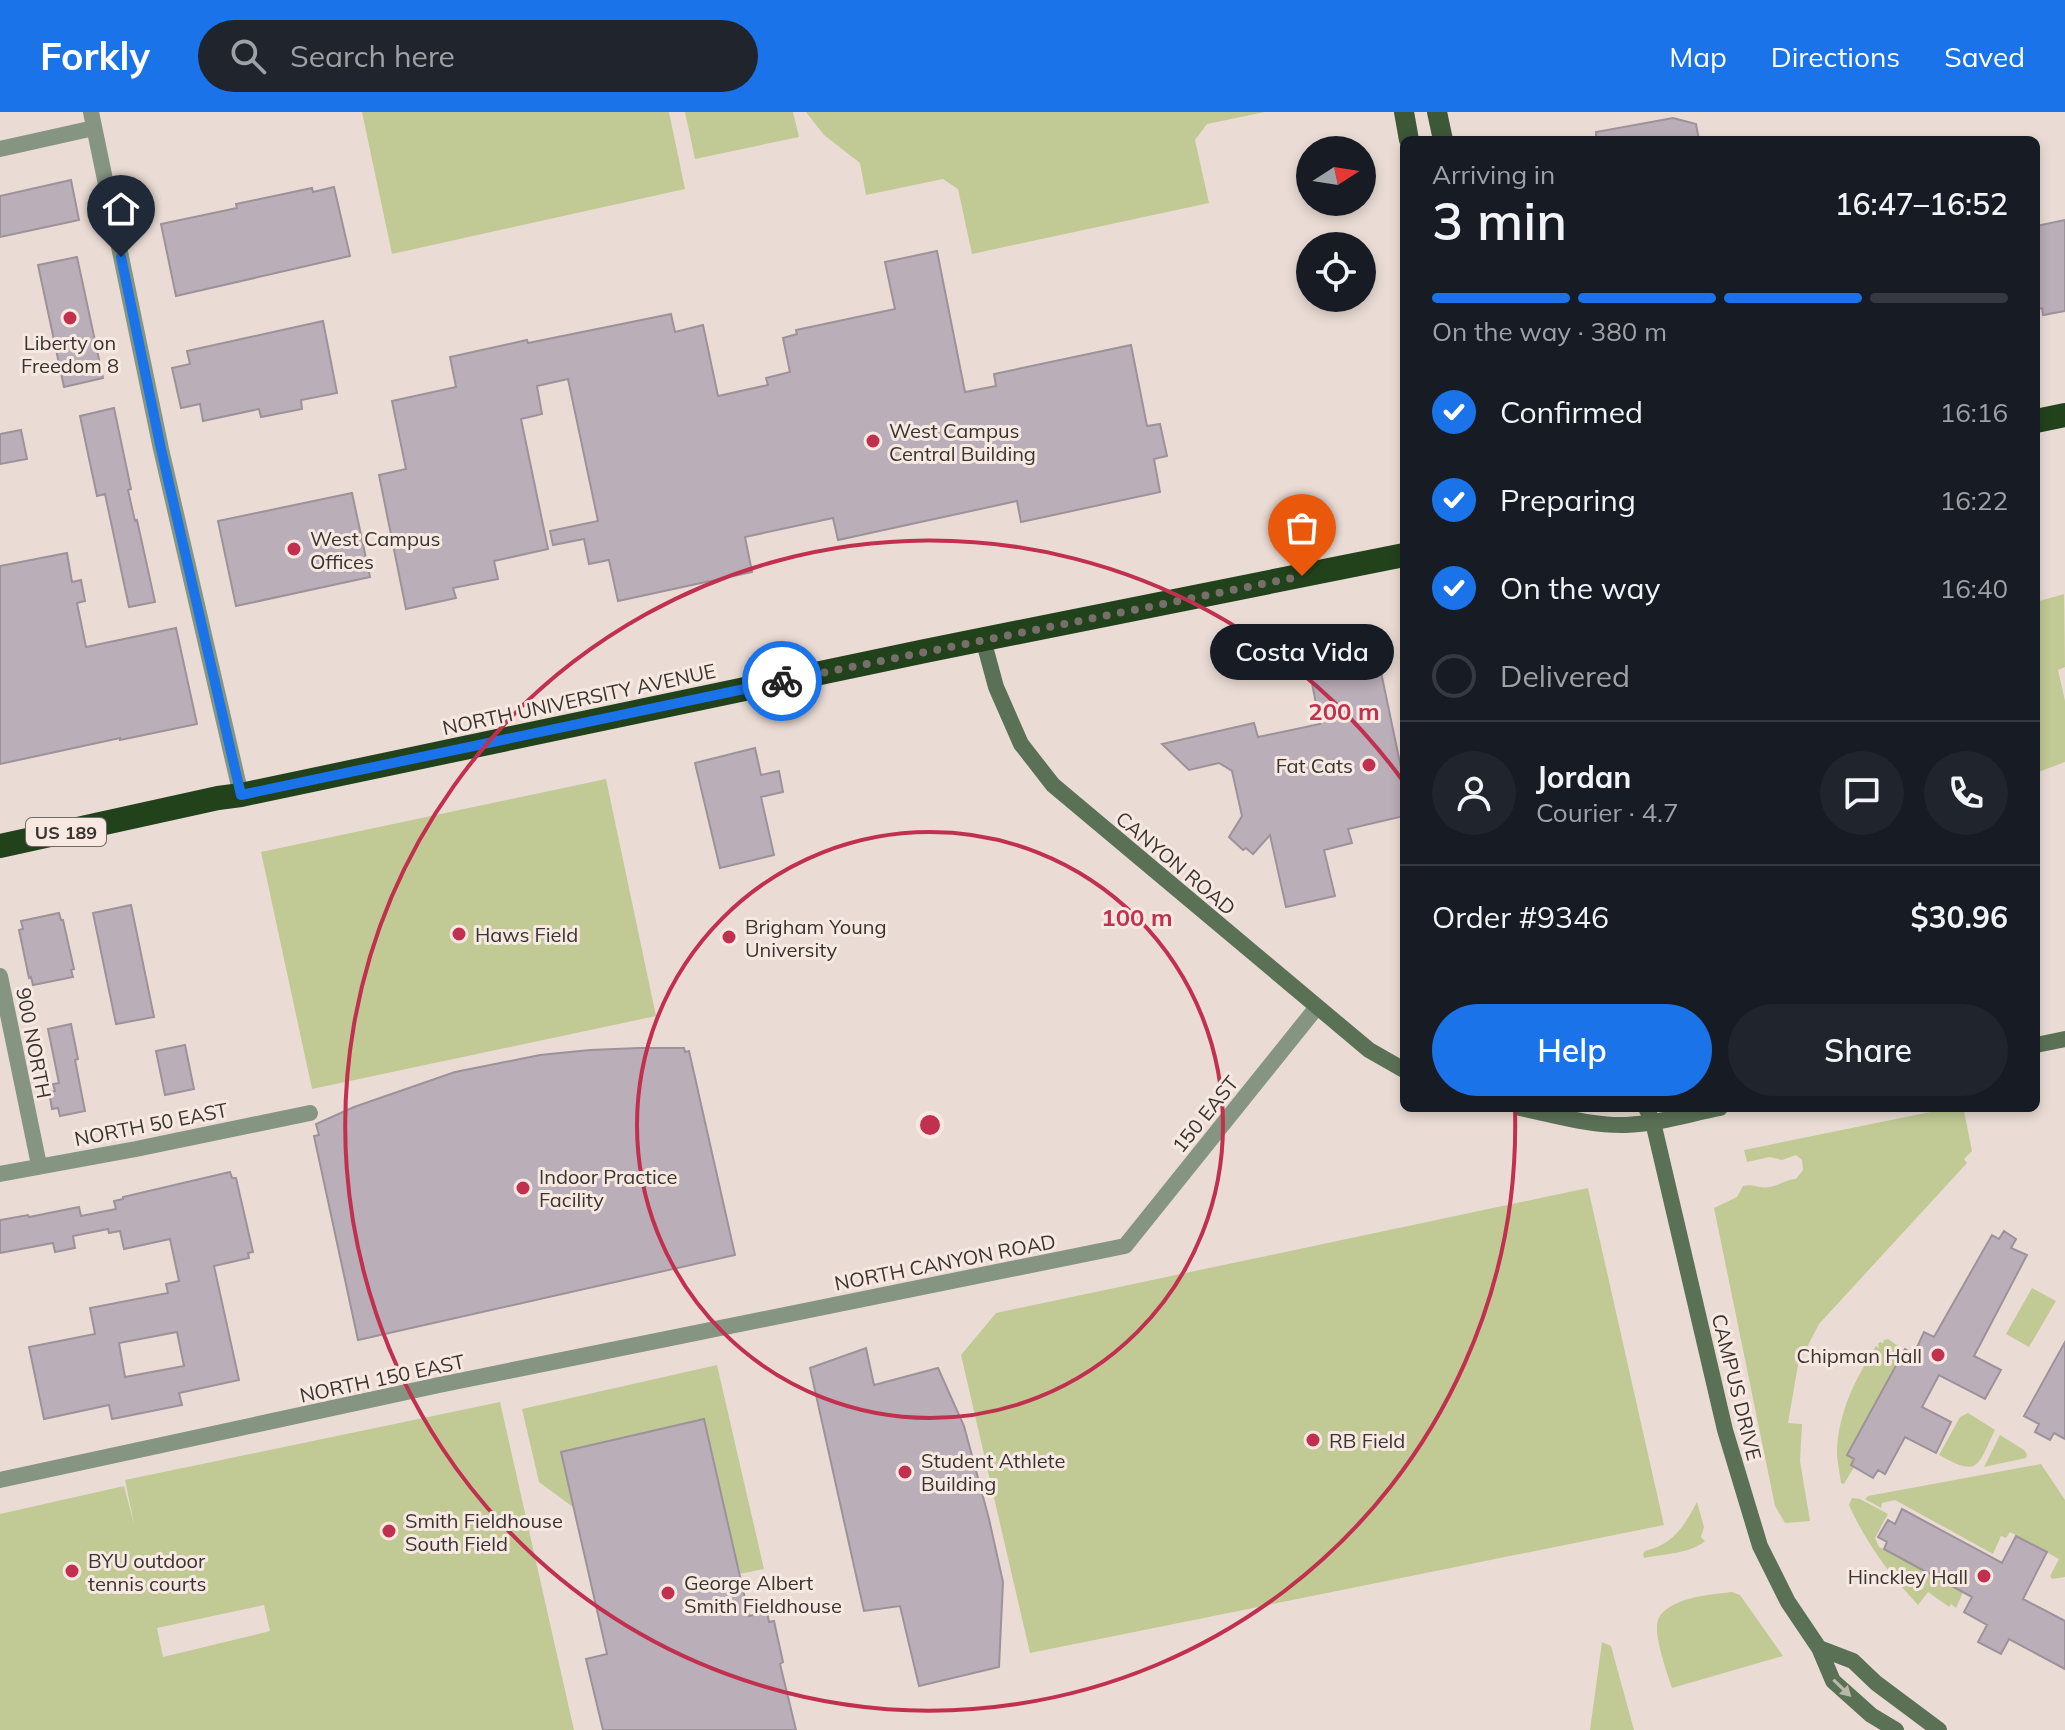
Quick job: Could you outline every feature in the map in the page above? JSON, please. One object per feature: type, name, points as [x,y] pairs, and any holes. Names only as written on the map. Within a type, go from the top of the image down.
[{"type":"highway","points":[[2040,420],[2065,415]]},
{"type":"highway","name":"NORTH UNIVERSITY AVENUE","points":[[0,846],[983,639],[1400,556]]},
{"type":"main road","points":[[1404,112],[1408,136]]},
{"type":"main road","points":[[1437,112],[1443,136]]},
{"type":"main road","name":"CANYON ROAD","points":[[983,639],[996,687],[1021,744],[1053,785],[1369,1050],[1400,1068]]},
{"type":"main road","points":[[2040,1044],[2065,1039]]},
{"type":"main road","points":[[1539,1112],[1587,1122],[1627,1125],[1651,1113]]},
{"type":"main road","name":"CAMPUS DRIVE","points":[[1651,1113],[1722,1415],[1760,1546],[1788,1602],[1819,1648],[1833,1681],[1871,1715],[1896,1730]]},
{"type":"main road","points":[[1819,1648],[1853,1661],[1939,1730]]},
{"type":"street","points":[[0,149],[92,120],[161,449],[241,795]]},
{"type":"street","name":"900 NORTH","points":[[0,976],[39,1165]]},
{"type":"street","name":"150 EAST","points":[[1125,1246],[1317,1007]]},
{"type":"street","name":"NORTH 50 EAST","points":[[0,1174],[310,1113]]},
{"type":"street","name":"NORTH CANYON ROAD","points":[[773,1319],[1125,1246]]},
{"type":"street","name":"NORTH 150 EAST","points":[[0,1480],[439,1385],[773,1319]]},
{"type":"green space","points":[[362,112],[669,112],[685,189],[392,254]]},
{"type":"green space","points":[[685,112],[793,112],[799,137],[695,159]]},
{"type":"green space","points":[[806,112],[1265,112],[1207,124],[1195,140],[1209,203],[972,254],[958,189],[943,179],[866,195],[860,163],[824,135]]},
{"type":"green space","points":[[2064,594],[2065,667],[2058,670],[2065,701],[2065,762],[2040,771],[2040,601]]},
{"type":"green space","name":"Haws Field","points":[[606,779],[656,1016],[312,1089],[261,852]]},
{"type":"green space","points":[[1930,1112],[1964,1112],[1972,1151],[1964,1159],[1967,1163],[1819,1324],[1798,1365],[1788,1423],[1802,1424],[1800,1461],[1810,1521],[1785,1523],[1775,1506],[1714,1208],[1737,1197],[1743,1186],[1774,1186],[1796,1179],[1803,1170],[1802,1160],[1796,1155],[1782,1160],[1770,1157],[1747,1162],[1744,1150]]},
{"type":"green space","name":"RB Field","points":[[1588,1188],[1664,1525],[1030,1653],[961,1355],[996,1313]]},
{"type":"green space","points":[[2032,1288],[2056,1301],[2029,1347],[2006,1334]]},
{"type":"green space","points":[[1888,1339],[1898,1346],[1895,1353],[1901,1357],[1847,1454],[1854,1459],[1851,1465],[1854,1467],[1844,1484],[1841,1483],[1837,1452],[1845,1409],[1855,1383],[1876,1346],[1879,1348],[1880,1342]]},
{"type":"green space","points":[[717,1365],[764,1569],[739,1574],[704,1420],[561,1452],[573,1507],[539,1482],[522,1409]]},
{"type":"green space","points":[[500,1402],[574,1730],[0,1730],[0,1514],[124,1486],[134,1524],[125,1480]],"holes":[[[264,1605],[270,1631],[163,1657],[157,1628]]]},
{"type":"green space","points":[[1968,1413],[1995,1430],[1980,1460],[1970,1467],[1939,1455],[1960,1417]]},
{"type":"green space","points":[[2000,1435],[2024,1450],[2026,1458],[1984,1467]]},
{"type":"green space","points":[[2041,1464],[2065,1500],[2065,1577],[2052,1579],[2050,1576],[2059,1559],[2010,1532],[2006,1538],[2001,1536],[1993,1554],[1895,1500],[1882,1503],[1881,1508],[1865,1499],[1868,1496]]},
{"type":"green space","points":[[1852,1498],[1888,1514],[1875,1538],[1879,1547],[1963,1592],[1956,1608],[1951,1604],[1949,1607],[1928,1592],[1918,1605],[1871,1545],[1849,1505]]},
{"type":"green space","points":[[1697,1502],[1704,1527],[1701,1537],[1705,1541],[1684,1551],[1644,1558],[1645,1551],[1664,1544],[1677,1533]]},
{"type":"green space","points":[[1732,1592],[1740,1595],[1783,1656],[1672,1688],[1659,1644],[1658,1620],[1670,1607],[1680,1602]]},
{"type":"green space","points":[[1602,1642],[1611,1646],[1634,1730],[1590,1730]]},
{"type":"building","points":[[1673,118],[1696,124],[1698,136],[1596,136],[1596,132]]},
{"type":"building","points":[[71,180],[79,220],[0,237],[0,196]]},
{"type":"building","points":[[334,187],[350,256],[176,296],[161,224],[237,208],[236,204],[312,188],[313,192]]},
{"type":"building","points":[[2065,220],[2065,311],[2043,315],[2040,309],[2040,225]]},
{"type":"building","name":"West Campus Central Building","points":[[937,251],[965,392],[996,386],[994,374],[1131,345],[1147,426],[1160,424],[1167,456],[1154,459],[1160,492],[1021,522],[1017,501],[838,540],[833,518],[745,537],[752,572],[618,601],[609,560],[589,564],[584,539],[553,545],[550,531],[598,521],[568,379],[537,386],[542,414],[521,419],[548,549],[494,561],[498,579],[453,588],[456,598],[406,609],[379,475],[406,469],[392,401],[456,387],[450,357],[671,314],[675,332],[703,325],[718,396],[768,385],[766,378],[790,372],[783,338],[797,334],[796,330],[895,309],[885,262]]},
{"type":"building","name":"Liberty on Freedom 8","points":[[77,257],[103,378],[64,387],[38,265]]},
{"type":"building","points":[[323,321],[337,393],[301,400],[302,409],[261,417],[259,409],[203,421],[200,404],[181,408],[172,368],[190,364],[187,351]]},
{"type":"building","points":[[114,408],[131,489],[128,490],[155,602],[129,607],[105,494],[97,496],[80,416]]},
{"type":"building","points":[[21,430],[27,459],[0,464],[0,434]]},
{"type":"building","name":"West Campus Offices","points":[[352,493],[370,577],[236,606],[218,521]]},
{"type":"building","points":[[67,553],[72,582],[81,580],[85,601],[77,603],[86,647],[176,628],[197,724],[0,764],[0,566]]},
{"type":"building","points":[[1372,629],[1400,763],[1400,817],[1348,829],[1352,843],[1324,850],[1335,896],[1286,907],[1270,835],[1253,854],[1246,848],[1243,850],[1229,837],[1242,816],[1232,771],[1219,763],[1189,770],[1162,744],[1254,723],[1258,737],[1320,724],[1304,642]]},
{"type":"building","points":[[755,748],[761,775],[779,771],[783,792],[761,797],[774,855],[720,868],[695,763]]},
{"type":"building","points":[[131,905],[154,1017],[116,1024],[93,913]]},
{"type":"building","points":[[59,913],[74,969],[71,970],[73,977],[33,985],[19,930],[23,929],[21,921]]},
{"type":"building","points":[[71,1024],[85,1111],[60,1116],[58,1108],[52,1109],[49,1092],[55,1091],[53,1084],[59,1083],[48,1029]]},
{"type":"building","points":[[185,1045],[194,1089],[165,1095],[156,1051]]},
{"type":"building","name":"Indoor Practice Facility","points":[[684,1048],[685,1052],[689,1051],[735,1255],[358,1340],[314,1136],[319,1135],[316,1124],[354,1107],[455,1072],[540,1055]]},
{"type":"building","points":[[230,1172],[232,1178],[236,1178],[253,1252],[248,1253],[249,1258],[214,1266],[239,1380],[179,1393],[182,1405],[112,1419],[109,1405],[44,1419],[29,1347],[95,1334],[90,1308],[168,1293],[166,1284],[179,1281],[170,1239],[124,1249],[120,1231],[109,1233],[108,1229],[73,1236],[75,1248],[55,1252],[53,1243],[0,1253],[0,1220],[79,1207],[81,1216],[116,1209],[114,1201]],"holes":[[[177,1332],[184,1366],[125,1377],[119,1343]]]},
{"type":"building","name":"Chipman Hall","points":[[2004,1231],[2016,1239],[2011,1248],[2027,1255],[1974,1356],[2001,1370],[1985,1399],[1939,1375],[1922,1407],[1951,1422],[1936,1453],[1905,1437],[1885,1474],[1878,1470],[1873,1478],[1851,1465],[1854,1459],[1847,1455],[1905,1349],[1914,1354],[1924,1332],[1934,1337],[1992,1235],[1999,1239]]},
{"type":"building","points":[[2065,1342],[2065,1439],[2054,1433],[2050,1440],[2035,1432],[2039,1424],[2024,1416]]},
{"type":"building","name":"Student Athlete Building","points":[[866,1348],[874,1385],[938,1368],[964,1426],[1003,1582],[999,1667],[919,1686],[900,1606],[864,1611],[810,1368]]},
{"type":"building","name":"George Albert Smith Fieldhouse","points":[[704,1419],[749,1616],[767,1612],[769,1622],[774,1621],[783,1662],[780,1664],[796,1730],[603,1730],[586,1659],[607,1654],[561,1452]]},
{"type":"building","name":"Hinckley Hall","points":[[1902,1509],[2002,1563],[2016,1536],[2047,1552],[2023,1599],[2065,1621],[2065,1669],[2009,1639],[2001,1654],[1978,1642],[1987,1625],[1964,1612],[1972,1597],[1884,1549],[1887,1542],[1878,1537],[1888,1520],[1895,1524]]},
{"type":"way so far","points":[[782,681],[1302,576]]},
{"type":"place","name":"Liberty on Freedom 8","points":[[70,318]]},
{"type":"place","name":"West Campus Central Building","points":[[873,441]]},
{"type":"place","name":"West Campus Offices","points":[[294,549]]},
{"type":"place","name":"Costa Vida","points":[[1302,576]]},
{"type":"place","name":"Fat Cats","points":[[1369,765]]},
{"type":"place","name":"Haws Field","points":[[459,934]]},
{"type":"place","name":"Brigham Young University","points":[[729,937]]},
{"type":"place","name":"Indoor Practice Facility","points":[[523,1188]]},
{"type":"place","name":"Chipman Hall","points":[[1938,1355]]},
{"type":"place","name":"RB Field","points":[[1313,1440]]},
{"type":"place","name":"Student Athlete Building","points":[[905,1472]]},
{"type":"place","name":"Smith Fieldhouse South Field","points":[[389,1531]]},
{"type":"place","name":"BYU outdoor tennis courts","points":[[72,1571]]},
{"type":"place","name":"Hinckley Hall","points":[[1984,1576]]},
{"type":"place","name":"George Albert Smith Fieldhouse","points":[[668,1593]]},
{"type":"route","points":[[121,257],[161,449],[241,795],[782,681]]}]
